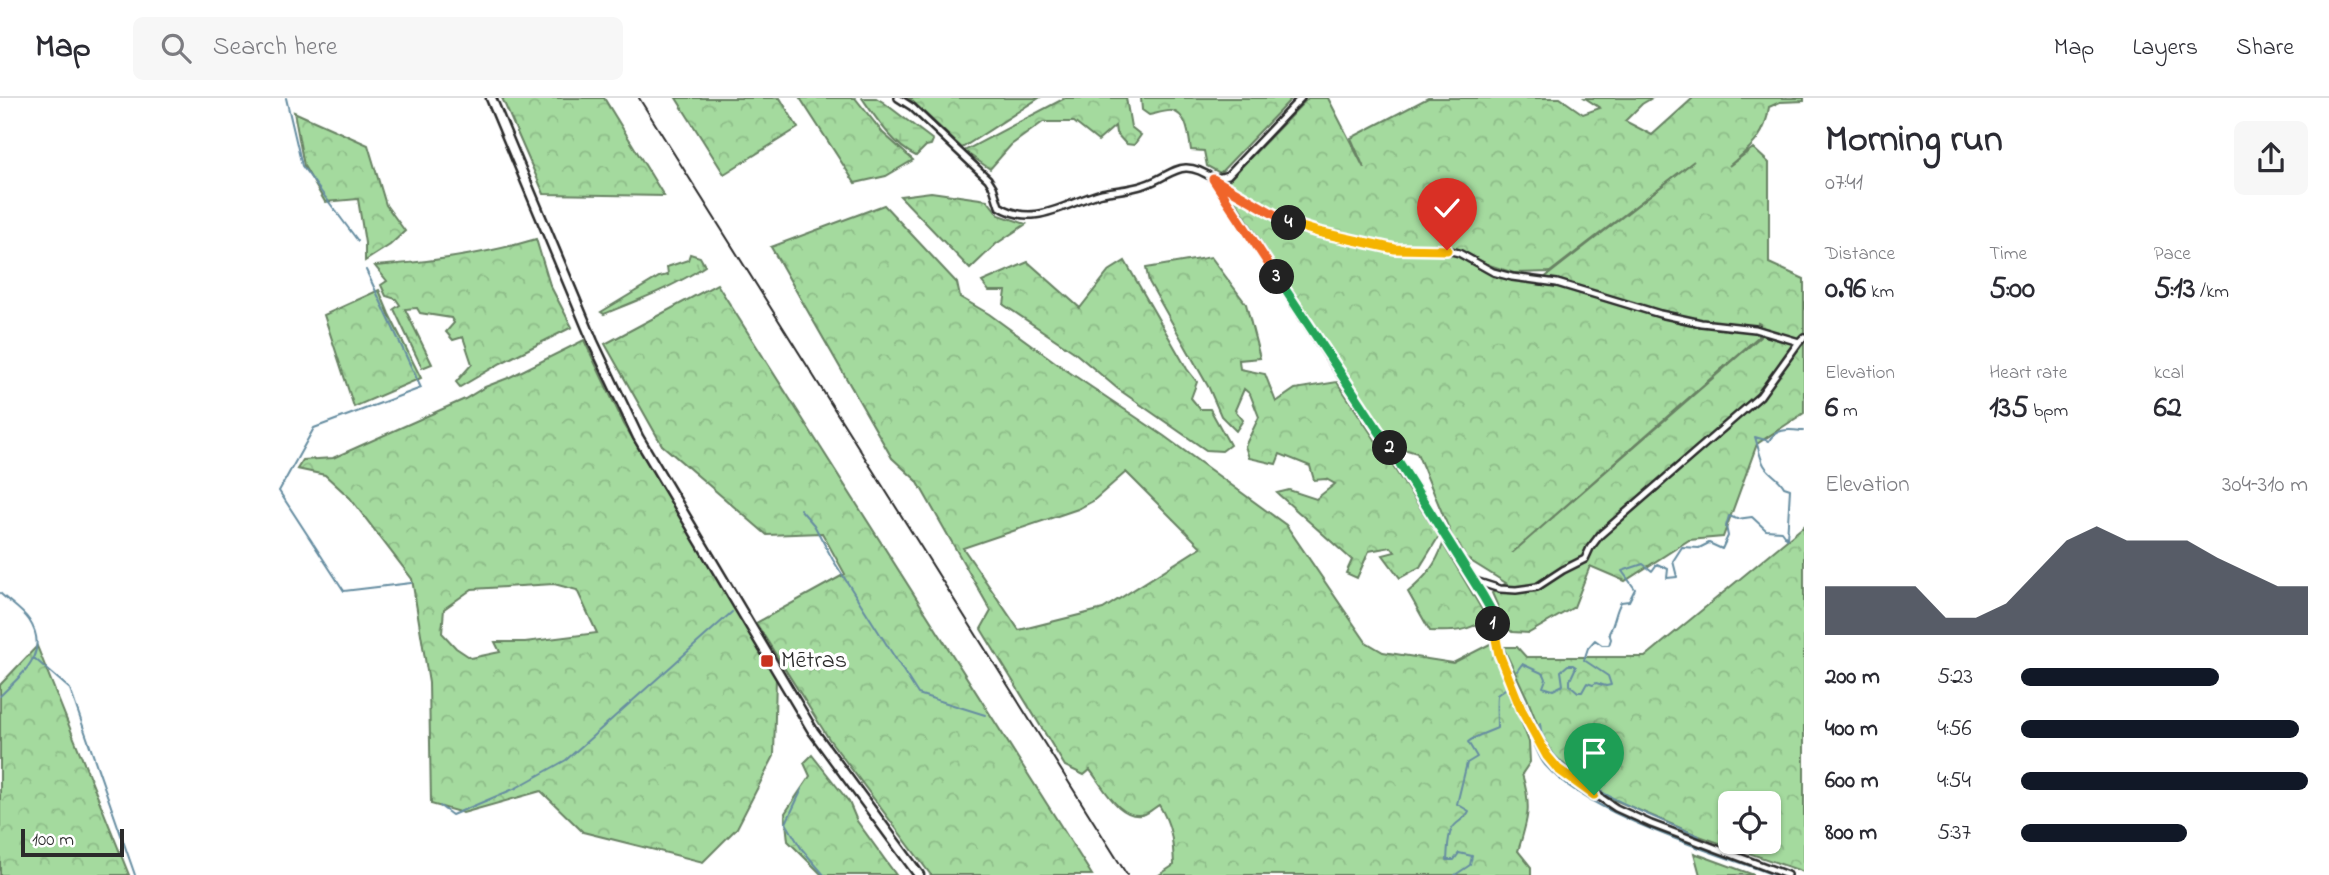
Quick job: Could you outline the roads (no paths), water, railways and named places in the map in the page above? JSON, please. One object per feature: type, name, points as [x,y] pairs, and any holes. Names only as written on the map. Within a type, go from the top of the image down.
[{"type":"main road","points":[[491,98],[593,342],[638,437],[813,731],[919,875]]},
{"type":"street","points":[[898,98],[912,107],[988,179],[999,206],[1021,215],[1057,211],[1101,193],[1149,184],[1174,170],[1195,169],[1286,222],[1318,232],[1395,249],[1447,250],[1460,253],[1493,272],[1512,277],[1557,283],[1660,314],[1702,323],[1755,329],[1799,342]]},
{"type":"street","points":[[1213,179],[1228,175],[1301,98]]},
{"type":"street","points":[[1213,179],[1399,462],[1491,610],[1499,654],[1521,709],[1547,756],[1570,779],[1616,808],[1651,824],[1787,875]]},
{"type":"street","points":[[1472,579],[1500,589],[1537,587],[1585,559],[1600,534],[1760,396],[1804,337]]},
{"type":"waterway","points":[[286,98],[302,166],[358,241]]},
{"type":"waterway","points":[[366,270],[421,388],[314,428],[279,491],[344,591],[411,583]]},
{"type":"waterway","points":[[1517,671],[1522,664],[1544,674],[1546,679],[1543,687],[1553,690],[1563,685],[1561,671],[1568,665],[1573,665],[1576,667],[1570,685],[1578,692],[1582,692],[1587,683],[1611,685],[1608,676],[1584,660],[1588,648],[1595,640],[1602,645],[1609,645],[1609,633],[1619,606],[1621,602],[1629,601],[1635,589],[1622,571],[1643,564],[1652,571],[1657,564],[1668,569],[1667,578],[1677,577],[1673,561],[1682,547],[1699,548],[1709,543],[1722,549],[1728,536],[1726,526],[1729,516],[1737,519],[1752,517],[1766,530],[1781,531],[1787,539],[1790,489],[1784,487],[1764,465],[1755,437],[1769,441],[1780,431],[1804,431]]},
{"type":"waterway","points":[[800,509],[814,525],[833,560],[918,694],[985,715]]},
{"type":"waterway","points":[[0,593],[29,620],[37,643],[31,663],[0,696]]},
{"type":"waterway","points":[[440,806],[452,815],[516,788],[566,760],[732,612]]},
{"type":"waterway","points":[[34,658],[70,689],[135,875]]},
{"type":"waterway","points":[[1455,875],[1470,865],[1472,856],[1459,853],[1454,860],[1447,860],[1450,832],[1469,811],[1457,804],[1467,763],[1477,757],[1468,742],[1497,728],[1497,695],[1505,689]]},
{"type":"waterway","points":[[1540,723],[1546,743],[1560,762],[1580,778],[1630,807],[1699,836]]},
{"type":"waterway","points":[[1535,746],[1545,765],[1590,800],[1652,830],[1774,875]]},
{"type":"waterway","points":[[802,789],[786,823],[801,848],[824,875]]},
{"type":"railway","points":[[639,98],[1127,875]]},
{"type":"place","name":"Mētras","points":[[767,661]]}]
